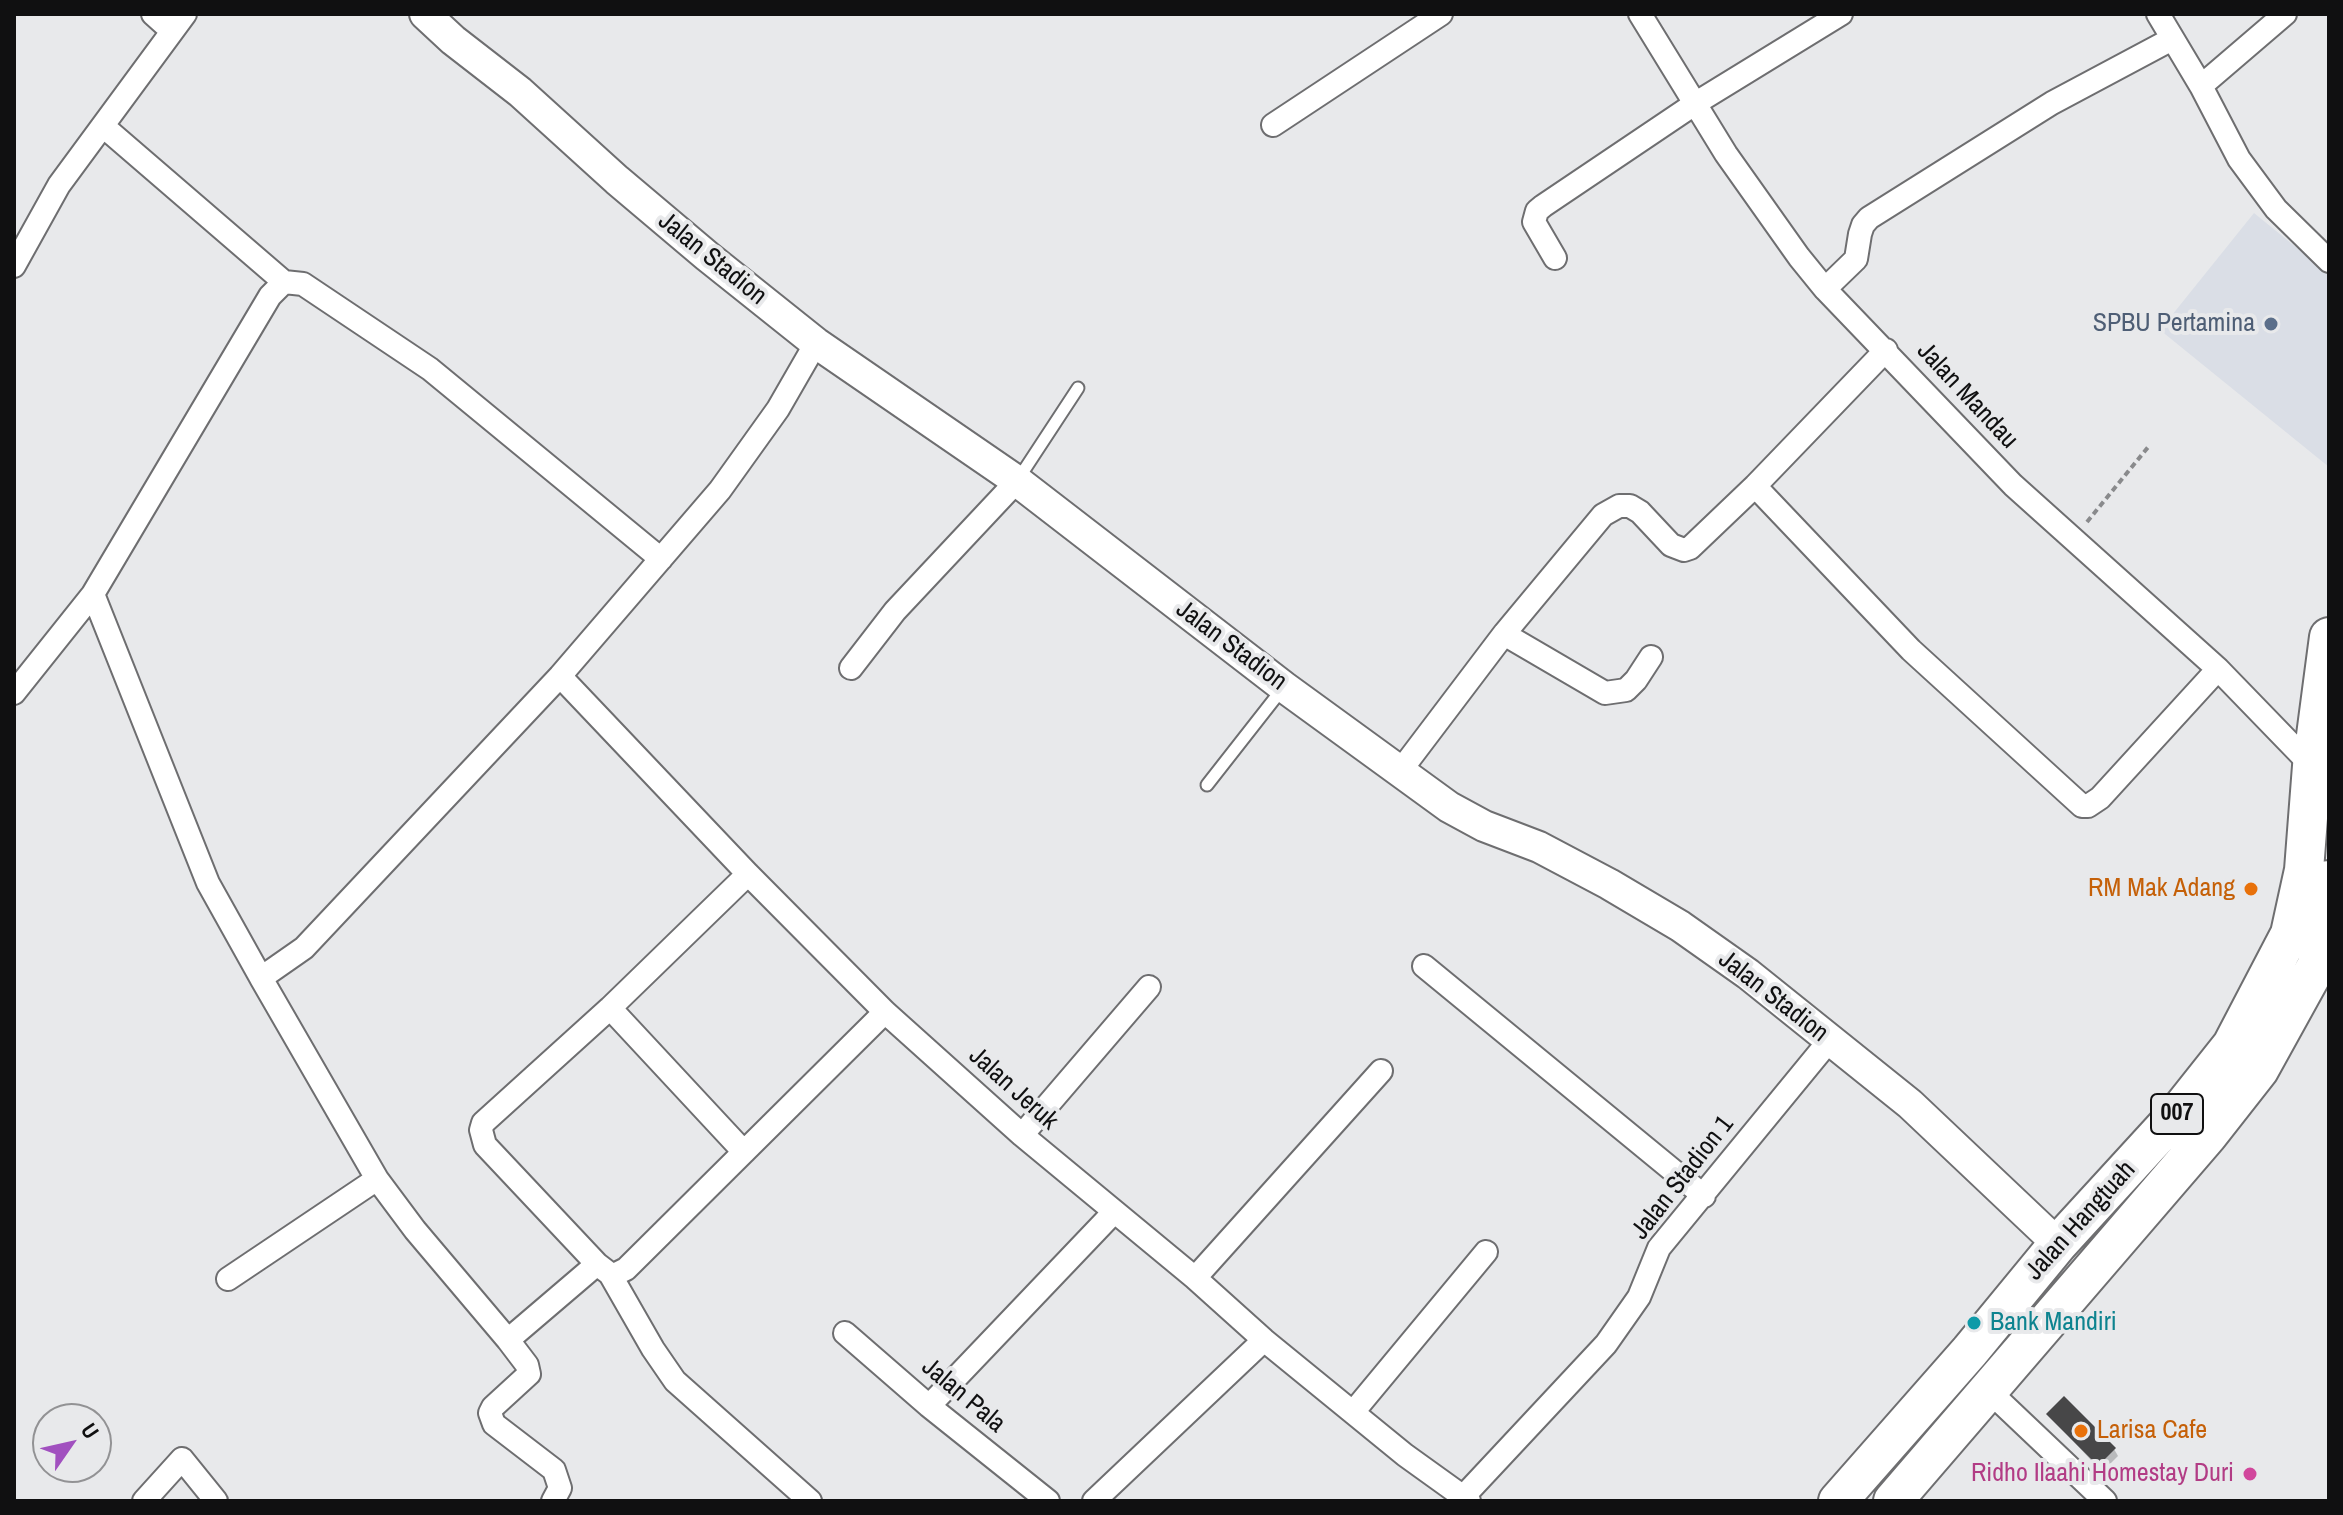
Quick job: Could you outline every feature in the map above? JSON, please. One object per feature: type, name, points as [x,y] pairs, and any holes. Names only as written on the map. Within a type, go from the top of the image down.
[{"type":"highway","name":"Jalan Hangtuah","points":[[1838,1501],[1970,1351],[2058,1244],[2178,1113],[2232,1045],[2290,934],[2304,870],[2312,766],[2329,637]]},
{"type":"highway","name":"Jalan Hangtuah","points":[[1893,1501],[2208,1135],[2259,1070],[2323,958],[2329,880]]},
{"type":"street","points":[[14,266],[59,185],[178,23],[153,14]]},
{"type":"street","name":"Jalan Stadion","points":[[425,14],[520,92],[707,256],[816,343],[1017,481],[1284,687],[1449,807],[1484,826],[1539,847],[1680,926],[1748,974],[1910,1104],[2058,1244]]},
{"type":"street","points":[[1273,125],[1441,14]]},
{"type":"street","name":"Jalan Mandau","points":[[1640,14],[1726,154],[1825,289],[2013,485],[2218,669],[2312,766]]},
{"type":"street","points":[[1555,258],[1535,227],[1537,211],[1696,103],[1841,14]]},
{"type":"street","points":[[2201,86],[2285,14]]},
{"type":"street","points":[[1825,289],[1856,259],[1860,234],[1869,218],[2052,103],[2164,22],[2239,159],[2276,209],[2329,261]]},
{"type":"street","points":[[103,126],[284,282],[303,284],[430,369],[661,559]]},
{"type":"street","points":[[14,693],[93,594],[270,296],[284,282]]},
{"type":"street","points":[[261,978],[304,948],[560,676],[720,490],[770,421],[816,343]]},
{"type":"street","points":[[1401,770],[1504,634],[1610,510],[1630,506],[1640,512],[1671,545],[1684,550],[1690,548],[1755,486],[1886,350]]},
{"type":"street","points":[[851,668],[895,611],[1017,481]]},
{"type":"street","points":[[1755,486],[1911,650],[2082,806],[2088,806],[2100,798],[2218,669]]},
{"type":"street","points":[[93,594],[208,883],[261,978],[377,1179],[415,1230],[527,1365],[529,1374],[493,1407],[492,1419],[554,1470],[560,1488],[553,1501]]},
{"type":"street","points":[[1504,634],[1605,693],[1626,690],[1651,657]]},
{"type":"street","name":"Jalan Jeruk","points":[[560,676],[748,874],[885,1012],[1022,1135],[1195,1278],[1264,1340],[1405,1455],[1466,1499]]},
{"type":"street","points":[[748,874],[610,1008],[488,1117],[481,1130],[485,1145],[604,1269],[675,1381],[810,1501]]},
{"type":"street","points":[[1424,966],[1704,1196]]},
{"type":"street","points":[[1022,1135],[1149,987]]},
{"type":"street","points":[[610,1008],[744,1152]]},
{"type":"street","points":[[604,1269],[616,1274],[626,1269],[885,1012]]},
{"type":"street","name":"Jalan Stadion 1","points":[[1466,1499],[1606,1344],[1639,1297],[1659,1248],[1829,1041]]},
{"type":"street","points":[[1195,1278],[1381,1071]]},
{"type":"street","points":[[228,1279],[377,1179]]},
{"type":"street","points":[[929,1406],[1114,1212]]},
{"type":"street","points":[[1354,1411],[1486,1252]]},
{"type":"street","points":[[508,1340],[604,1269]]},
{"type":"street","name":"Jalan Pala","points":[[845,1333],[929,1406],[1048,1501]]},
{"type":"street","points":[[1094,1501],[1264,1340]]},
{"type":"street","points":[[1989,1391],[2105,1501]]},
{"type":"street","points":[[144,1501],[182,1459],[216,1501]]},
{"type":"lane","points":[[1017,481],[1078,388]]},
{"type":"lane","points":[[1207,785],[1284,687]]},
{"type":"path","points":[[2072,540],[2149,446]]},
{"type":"shaded area","points":[[2254,213],[2329,274],[2329,467],[2160,330]]},
{"type":"building","name":"Larisa Cafe","points":[[2064,1396],[2116,1448],[2098,1466],[2046,1414]]},
{"type":"place","name":"SPBU Pertamina","points":[[2271,324]]},
{"type":"place","name":"RM Mak Adang","points":[[2251,889]]},
{"type":"place","name":"Bank Mandiri","points":[[1974,1323]]},
{"type":"place","name":"Larisa Cafe","points":[[2081,1431]]},
{"type":"place","name":"Ridho Ilaahi Homestay Duri","points":[[2250,1474]]}]
